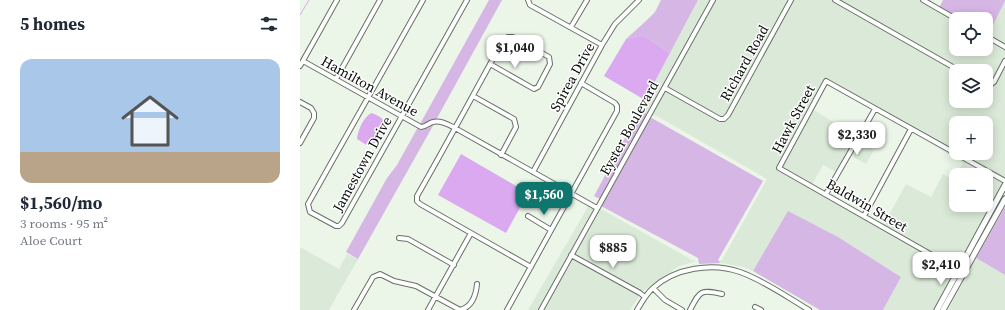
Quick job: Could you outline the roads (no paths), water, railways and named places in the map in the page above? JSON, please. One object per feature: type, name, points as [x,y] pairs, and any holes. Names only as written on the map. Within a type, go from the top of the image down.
[{"type":"main road","points":[[943,310],[976,240],[1005,185]]},
{"type":"main road","points":[[937,310],[975,252],[1005,199]]},
{"type":"main road","points":[[985,235],[991,218],[990,214]]},
{"type":"main road","points":[[975,252],[976,240]]},
{"type":"street","points":[[300,66],[337,0]]},
{"type":"street","points":[[336,79],[380,0]]},
{"type":"street","points":[[368,98],[423,0]]},
{"type":"street","name":"Jamestown Drive","points":[[368,98],[308,204],[310,212],[336,226],[339,226],[342,223],[467,0]]},
{"type":"street","points":[[528,0],[530,5],[602,45]]},
{"type":"street","points":[[570,27],[587,0]]},
{"type":"street","name":"Spirea Drive","points":[[533,172],[602,45],[615,24],[639,0]]},
{"type":"street","name":"Eyster Boulevard","points":[[541,310],[713,0]]},
{"type":"street","name":"Richard Road","points":[[665,88],[720,119],[724,119],[728,115],[791,0]]},
{"type":"street","points":[[835,0],[949,65]]},
{"type":"street","points":[[923,0],[949,15]]},
{"type":"street","points":[[490,64],[534,89],[538,87],[550,64],[549,57],[513,36],[504,39],[490,64],[418,196],[417,201],[531,267]]},
{"type":"street","points":[[993,40],[1005,47]]},
{"type":"street","points":[[993,83],[1005,61]]},
{"type":"street","name":"Hamilton Avenue","points":[[303,62],[421,127],[425,127],[432,122],[437,122],[444,123],[455,128],[597,208]]},
{"type":"street","name":"Hawk Street","points":[[779,168],[826,81],[875,109]]},
{"type":"street","points":[[507,310],[617,111],[617,106],[615,103],[581,83]]},
{"type":"street","points":[[473,96],[514,120],[516,123],[516,127],[501,154]]},
{"type":"street","points":[[300,102],[311,108],[314,112],[314,118],[300,143]]},
{"type":"street","points":[[826,194],[875,109],[1005,181]]},
{"type":"street","points":[[864,216],[911,129]]},
{"type":"street","name":"Baldwin Street","points":[[779,168],[961,272]]},
{"type":"street","points":[[528,216],[551,230]]},
{"type":"street","points":[[428,310],[471,233]]},
{"type":"street","points":[[399,238],[408,239],[454,265]]},
{"type":"street","points":[[571,255],[645,297]]},
{"type":"street","points":[[637,310],[653,288],[667,278],[680,273],[702,268],[725,268],[739,271],[809,310]]},
{"type":"street","points":[[354,310],[373,277],[380,274],[394,281],[416,286],[460,310],[469,306],[476,293],[477,284]]},
{"type":"street","points":[[653,288],[665,300],[682,310]]},
{"type":"street","points":[[690,310],[698,296],[703,292],[708,291],[722,294]]},
{"type":"street","points":[[755,307],[761,310]]},
{"type":"waterway","points":[[300,15],[309,0]]}]
